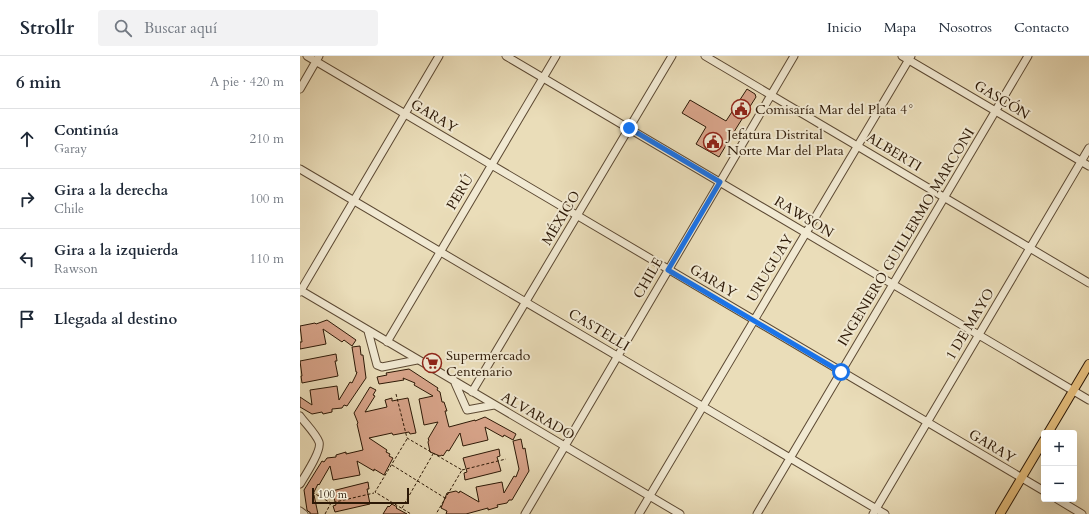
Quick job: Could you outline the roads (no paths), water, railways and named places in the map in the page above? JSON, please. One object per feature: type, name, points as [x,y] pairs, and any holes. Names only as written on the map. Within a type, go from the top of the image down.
[{"type":"main road","points":[[1050,430],[1089,364]]},
{"type":"main road","points":[[1000,514],[1041,445]]},
{"type":"street","name":"GARAY","points":[[307,56],[318,59],[405,114],[1041,489]]},
{"type":"street","points":[[300,291],[439,56]]},
{"type":"street","name":"RAWSON","points":[[506,56],[1089,400]]},
{"type":"street","name":"PERÚ","points":[[387,342],[556,56]]},
{"type":"street","name":"MÉXICO","points":[[472,392],[672,56]]},
{"type":"street","name":"ALBERTI","points":[[705,56],[1089,283]]},
{"type":"street","name":"CHILE","points":[[525,514],[794,56]]},
{"type":"street","name":"INGENIERO GUILLERMO MARCONI","points":[[757,514],[1028,56]]},
{"type":"street","name":"GASCÓN","points":[[907,57],[1089,166]]},
{"type":"street","name":"URUGUAY","points":[[639,514],[858,146],[907,57]]},
{"type":"street","points":[[300,89],[318,59]]},
{"type":"street","name":"1 DE MAYO","points":[[874,511],[1089,148]]},
{"type":"street","name":"CASTELLI","points":[[300,169],[790,458],[874,511],[884,514]]},
{"type":"street","name":"ALVARADO","points":[[300,291],[680,514]]},
{"type":"street","points":[[368,331],[377,365],[382,367],[417,360]]},
{"type":"street","points":[[455,382],[466,410],[494,405]]},
{"type":"street","points":[[300,416],[319,441],[320,446],[300,484]]},
{"type":"street","points":[[1062,502],[1082,514]]},
{"type":"street","points":[[300,512],[304,514]]},
{"type":"place","name":"Comisaría Mar del Plata 4°","points":[[741,109]]},
{"type":"place","name":"Jefatura Distrital Norte Mar del Plata","points":[[713,142]]},
{"type":"place","name":"Supermercado Centenario","points":[[432,363]]}]
